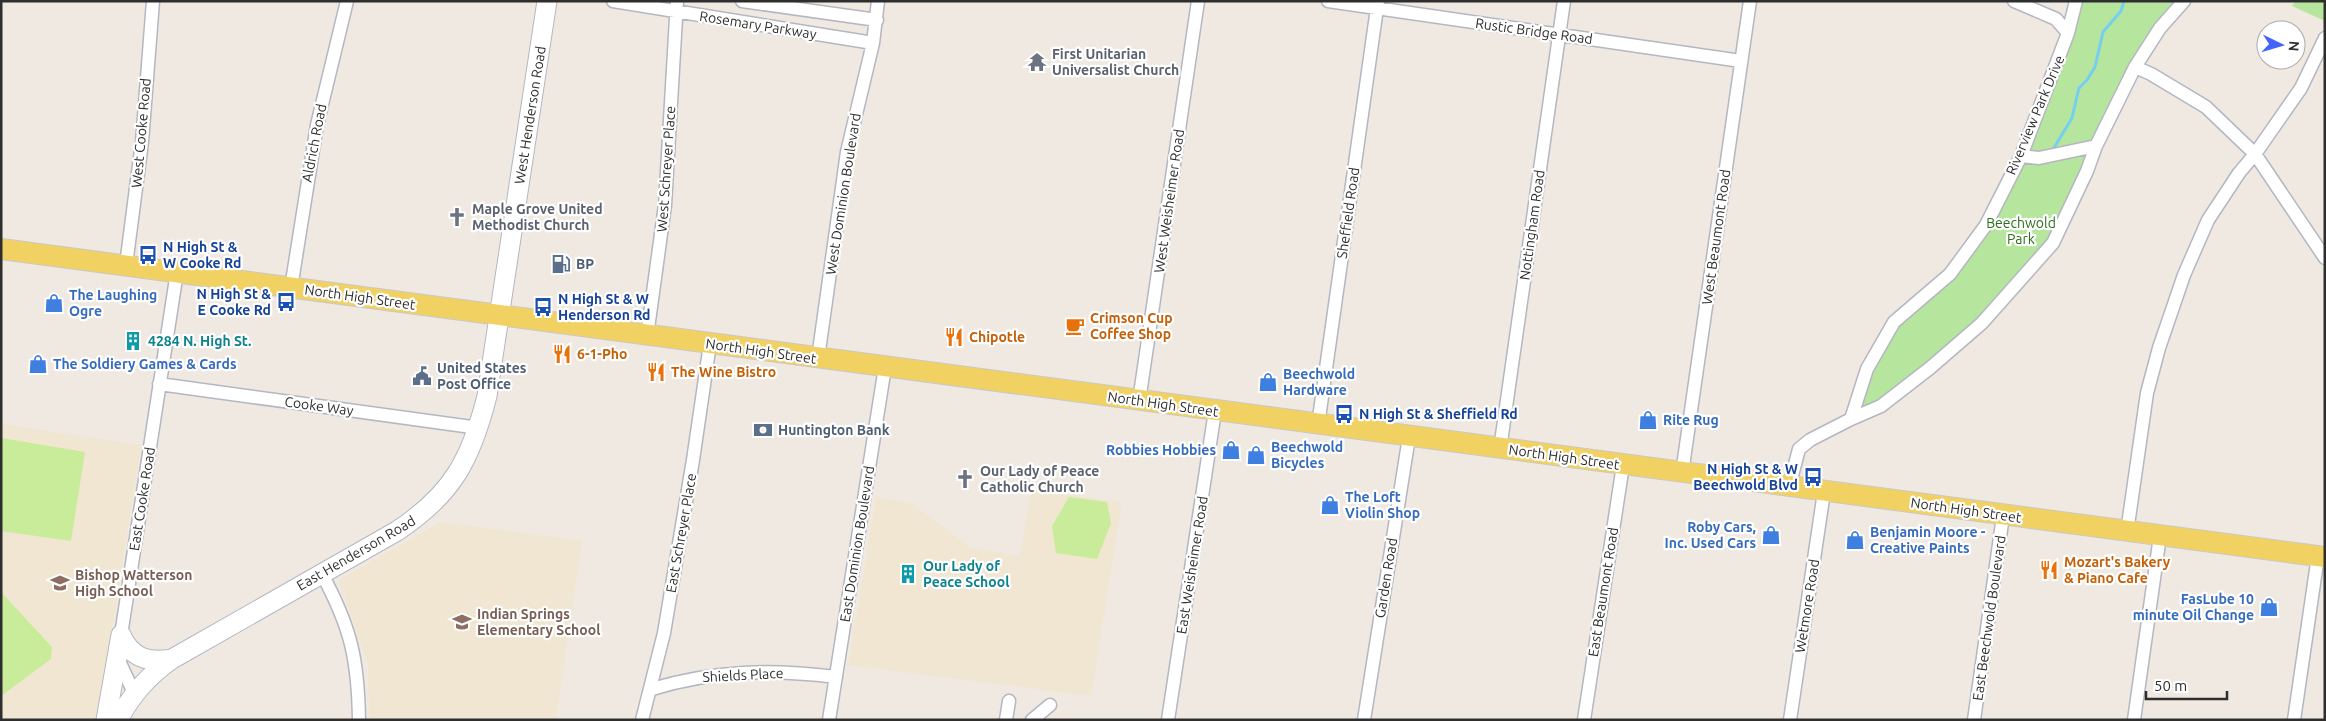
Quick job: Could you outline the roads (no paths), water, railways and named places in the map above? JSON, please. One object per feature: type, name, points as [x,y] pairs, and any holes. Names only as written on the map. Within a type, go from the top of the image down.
[{"type":"main road","name":"West Henderson Road","points":[[500,317],[547,1]]},
{"type":"main road","name":"North High Street","points":[[1,249],[500,317],[2321,557]]},
{"type":"main road","name":"East Henderson Road","points":[[134,693],[152,674],[172,659],[397,531],[434,504],[449,487],[460,469],[479,428],[487,396],[500,317]]},
{"type":"main road","points":[[121,635],[127,649],[135,654],[153,660],[172,659]]},
{"type":"main road","points":[[106,720],[121,635]]},
{"type":"main road","points":[[118,720],[134,693]]},
{"type":"street","name":"West Cooke Road","points":[[126,265],[142,142],[152,1]]},
{"type":"street","name":"Aldrich Road","points":[[291,288],[317,125],[347,1]]},
{"type":"street","name":"Rosemary Parkway","points":[[613,1],[677,6],[872,43]]},
{"type":"street","name":"Rosemary Parkway","points":[[742,1],[877,20]]},
{"type":"street","name":"West Dominion Boulevard","points":[[818,358],[847,152],[877,20],[878,1]]},
{"type":"street","name":"West Weisheimer Road","points":[[1139,401],[1198,1]]},
{"type":"street","name":"Rustic Bridge Road","points":[[1328,1],[1378,5],[1741,61]]},
{"type":"street","name":"Nottingham Road","points":[[1500,449],[1564,1]]},
{"type":"street","name":"West Beaumont Road","points":[[1682,473],[1750,1]]},
{"type":"street","points":[[2014,1],[2056,19],[2068,33]]},
{"type":"street","name":"Riverview Park Drive","points":[[1851,419],[1867,368],[1894,322],[1950,274],[1986,225],[2021,156],[2068,33],[2076,1]]},
{"type":"street","points":[[1789,487],[1799,449],[1810,440],[1881,406],[1930,368],[1988,316],[2053,243],[2087,171],[2096,146],[2135,67],[2160,28],[2184,1]]},
{"type":"street","name":"Sheffield Road","points":[[1318,425],[1378,5]]},
{"type":"street","name":"West Schreyer Place","points":[[647,336],[665,205],[677,6]]},
{"type":"street","points":[[2127,532],[2147,393],[2159,348],[2184,275],[2208,220],[2238,173],[2255,154],[2300,88],[2325,38]]},
{"type":"street","points":[[2135,67],[2151,74],[2206,107],[2255,154],[2325,258]]},
{"type":"street","points":[[2021,156],[2039,158],[2096,146]]},
{"type":"street","name":"East Cooke Road","points":[[134,693],[120,663],[121,635],[177,272]]},
{"type":"street","name":"East Schreyer Place","points":[[642,720],[652,689],[664,633],[686,505],[710,344]]},
{"type":"street","name":"East Dominion Boulevard","points":[[829,720],[885,367]]},
{"type":"street","name":"Cooke Way","points":[[159,384],[479,428]]},
{"type":"street","name":"East Weisheimer Road","points":[[1168,720],[1216,411]]},
{"type":"street","name":"Garden Road","points":[[1364,720],[1409,437]]},
{"type":"street","name":"East Beaumont Road","points":[[1584,720],[1623,465]]},
{"type":"street","name":"Wetmore Road","points":[[1790,720],[1824,492]]},
{"type":"street","name":"East Beechwold Boulevard","points":[[1974,720],[2003,516]]},
{"type":"street","points":[[2134,720],[2160,536]]},
{"type":"street","points":[[2294,720],[2321,557]]},
{"type":"street","points":[[322,574],[339,606],[354,654],[359,678],[359,720]]},
{"type":"street","name":"Shields Place","points":[[652,689],[685,679],[732,672],[792,672],[836,677]]},
{"type":"street","points":[[1006,720],[1009,701]]},
{"type":"street","points":[[1032,720],[1050,705]]},
{"type":"waterway","points":[[2052,151],[2072,118],[2079,88],[2087,80],[2095,67],[2103,32],[2121,11],[2124,1]]},
{"type":"place","name":"First Unitarian Universalist Church","points":[[1037,62]]},
{"type":"place","name":"Maple Grove United Methodist Church","points":[[457,217]]},
{"type":"place","name":"N High St & W Cooke Rd","points":[[148,255]]},
{"type":"place","name":"BP","points":[[561,264]]},
{"type":"place","name":"N High St & E Cooke Rd","points":[[286,302]]},
{"type":"place","name":"The Laughing Ogre","points":[[54,303]]},
{"type":"place","name":"N High St & W Henderson Rd","points":[[543,307]]},
{"type":"place","name":"Crimson Cup Coffee Shop","points":[[1075,326]]},
{"type":"place","name":"Chipotle","points":[[954,337]]},
{"type":"place","name":"4284 N. High St.","points":[[133,341]]},
{"type":"place","name":"6-1-Pho","points":[[562,354]]},
{"type":"place","name":"The Soldiery Games & Cards","points":[[38,364]]},
{"type":"place","name":"The Wine Bistro","points":[[656,372]]},
{"type":"place","name":"United States Post Office","points":[[422,376]]},
{"type":"place","name":"Beechwold Hardware","points":[[1268,382]]},
{"type":"place","name":"N High St & Sheffield Rd","points":[[1344,414]]},
{"type":"place","name":"Rite Rug","points":[[1648,420]]},
{"type":"place","name":"Huntington Bank","points":[[763,430]]},
{"type":"place","name":"Robbies Hobbies","points":[[1231,450]]},
{"type":"place","name":"Beechwold Bicycles","points":[[1256,455]]},
{"type":"place","name":"N High St & W Beechwold Blvd","points":[[1813,477]]},
{"type":"place","name":"Our Lady of Peace Catholic Church","points":[[965,479]]},
{"type":"place","name":"The Loft Violin Shop","points":[[1330,505]]},
{"type":"place","name":"Roby Cars, Inc. Used Cars","points":[[1771,535]]},
{"type":"place","name":"Benjamin Moore - Creative Paints","points":[[1855,540]]},
{"type":"place","name":"Mozart's Bakery & Piano Cafe","points":[[2049,570]]},
{"type":"place","name":"Our Lady of Peace School","points":[[908,574]]},
{"type":"place","name":"Bishop Watterson High School","points":[[60,583]]},
{"type":"place","name":"FasLube 10 minute Oil Change","points":[[2269,607]]},
{"type":"place","name":"Indian Springs Elementary School","points":[[462,622]]},
{"type":"park label","name":"Beechwold Park","points":[[2021,232]]}]
